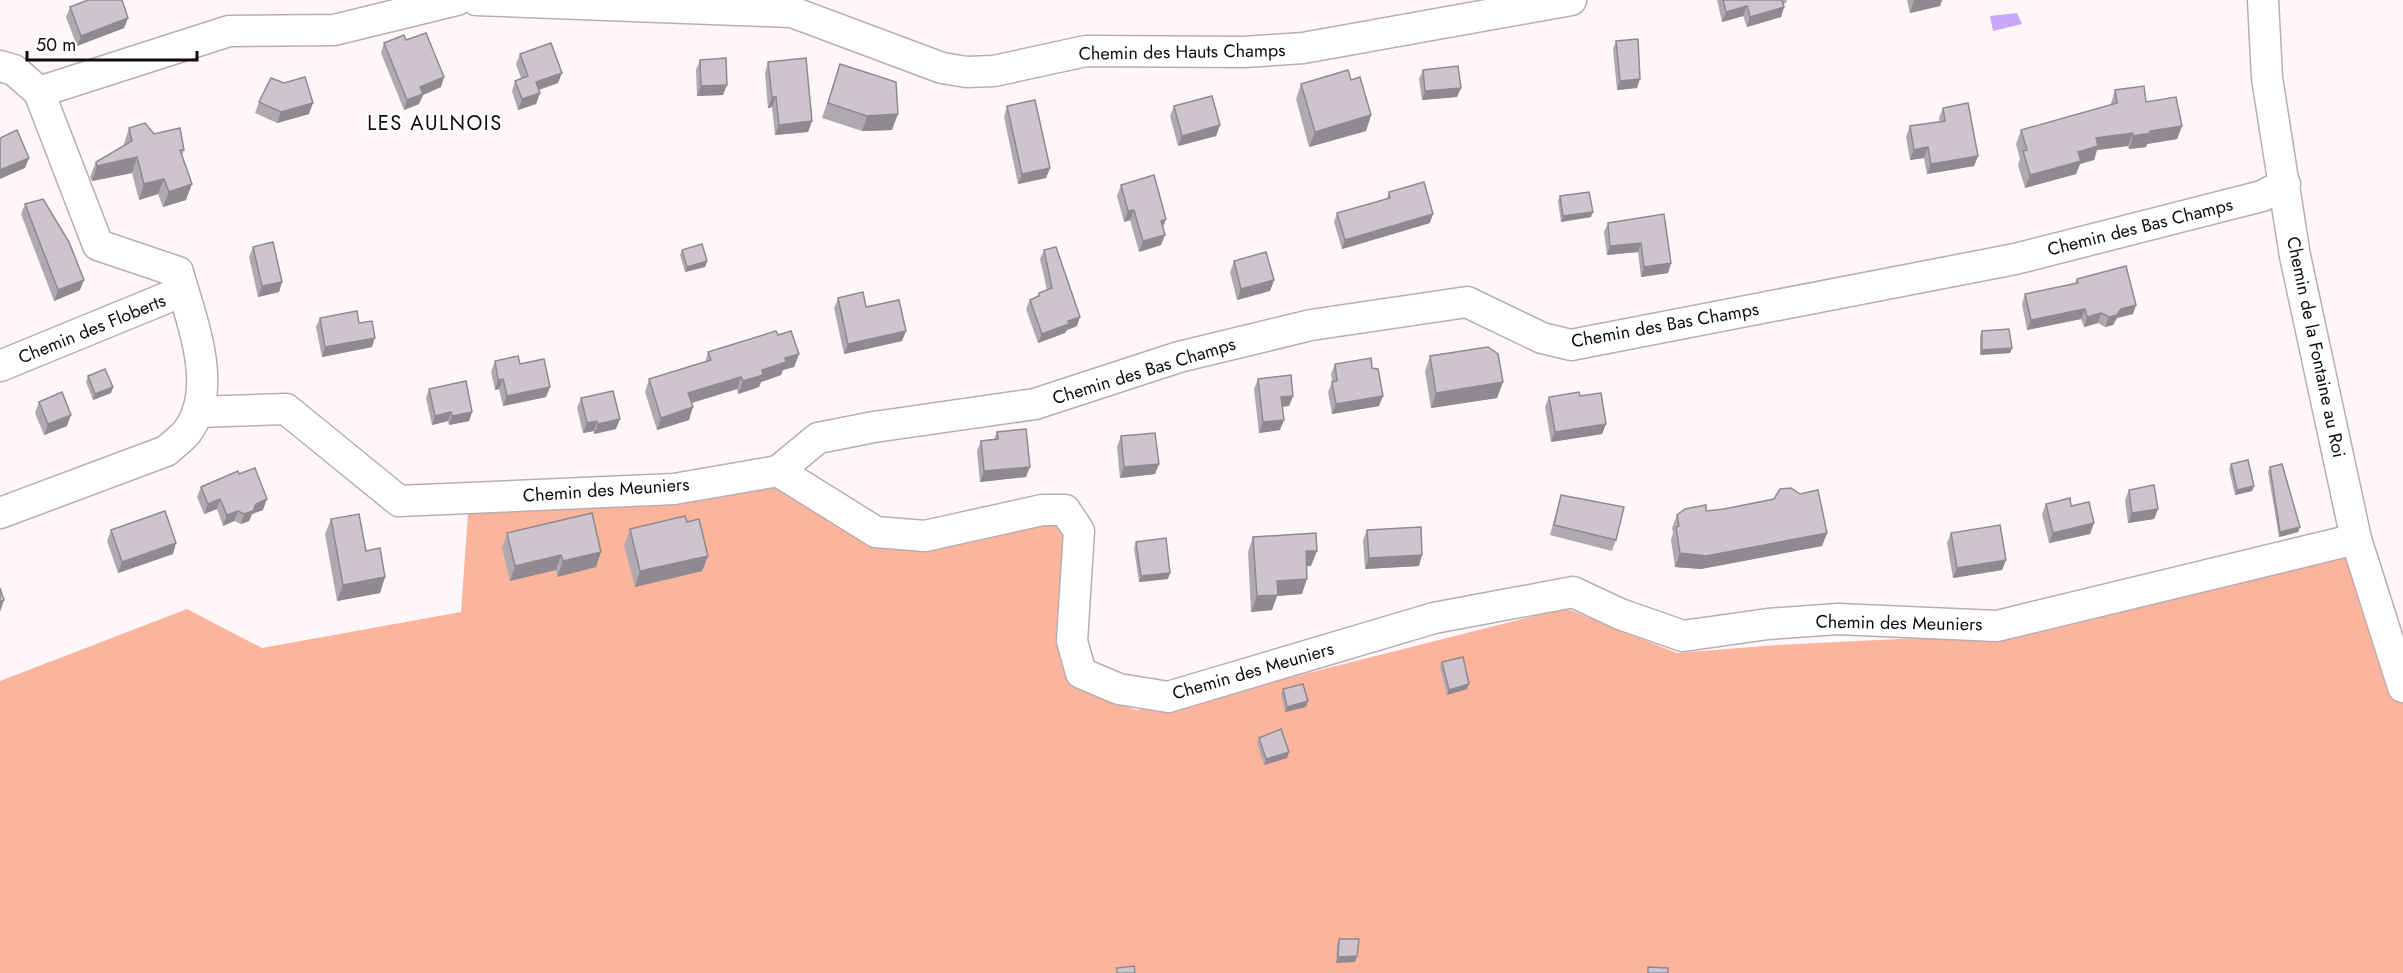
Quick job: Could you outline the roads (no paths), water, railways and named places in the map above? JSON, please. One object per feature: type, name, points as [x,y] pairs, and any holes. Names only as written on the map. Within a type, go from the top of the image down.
[{"type":"street","points":[[39,92],[229,31],[334,30],[457,0]]},
{"type":"street","name":"Chemin des Hauts Champs","points":[[476,0],[792,12],[942,68],[967,72],[994,71],[1086,51],[1244,52],[1303,48],[1571,0]]},
{"type":"street","name":"Chemin de la Fontaine au Roi","points":[[2263,0],[2267,78],[2295,256],[2356,539],[2403,687]]},
{"type":"street","points":[[0,66],[14,70],[39,92],[98,245],[178,272],[195,331],[204,383],[198,412],[186,433],[166,451],[0,513]]},
{"type":"street","name":"Chemin des Bas Champs","points":[[778,471],[818,438],[874,427],[1035,404],[1179,357],[1311,325],[1467,302],[1542,338],[1571,345],[2015,259],[2262,196],[2285,184]]},
{"type":"street","name":"Chemin des Floberts","points":[[0,366],[183,291]]},
{"type":"street","name":"Chemin des Meuniers","points":[[198,412],[286,409],[399,501],[674,489],[778,471],[876,532],[925,536],[1042,510],[1065,510],[1078,531],[1072,641],[1081,673],[1119,689],[1168,697],[1434,618],[1573,592],[1620,614],[1683,636],[1768,624],[1838,619],[1997,626],[2356,539]]},
{"type":"district","name":"LES AULNOIS","points":[[435,123]]}]
